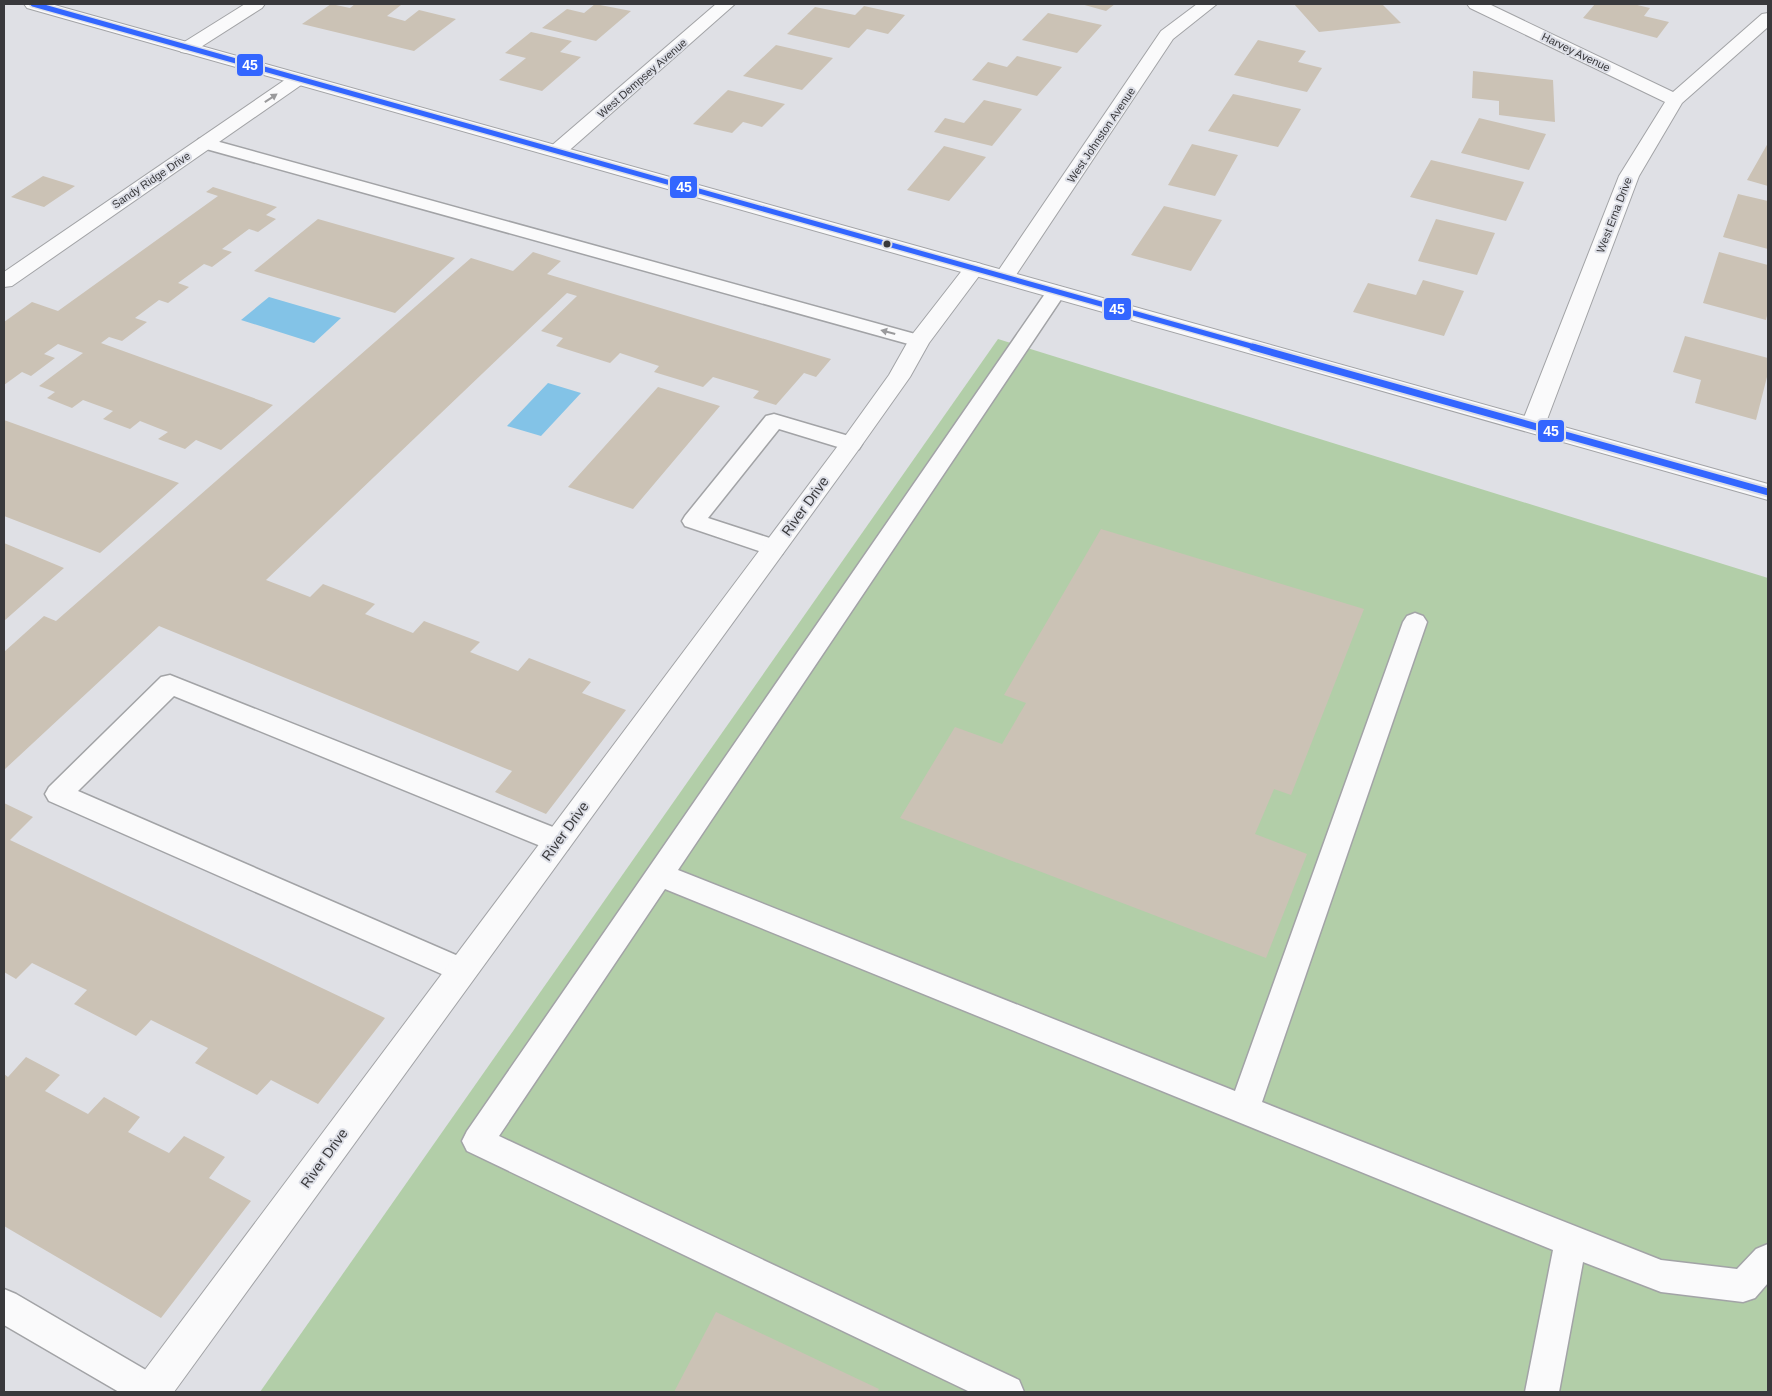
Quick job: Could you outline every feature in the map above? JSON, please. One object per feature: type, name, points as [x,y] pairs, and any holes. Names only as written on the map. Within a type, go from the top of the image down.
[{"type":"street","points":[[33,4],[1768,492]]},
{"type":"street","points":[[187,48],[256,4]]},
{"type":"street","name":"West Dempsey Avenue","points":[[557,151],[726,4]]},
{"type":"street","name":"West Johnston Avenue","points":[[1005,277],[1168,35],[1208,4]]},
{"type":"street","name":"Harvey Avenue","points":[[1476,4],[1676,100]]},
{"type":"street","name":"West Erna Drive","points":[[1533,425],[1629,176],[1676,100],[1768,18]]},
{"type":"street","name":"Sandy Ridge Drive","points":[[4,281],[298,79]]},
{"type":"street","name":"River Drive","points":[[151,1392],[851,444],[900,377],[919,341],[974,268]]},
{"type":"lane","points":[[205,143],[919,341]]},
{"type":"lane","points":[[1007,1392],[478,1141],[1056,292]]},
{"type":"lane","points":[[774,548],[693,521],[774,421],[851,444]]},
{"type":"lane","points":[[1244,1109],[1415,622]]},
{"type":"lane","points":[[462,971],[58,794],[170,684],[558,841]]},
{"type":"lane","points":[[659,874],[1661,1276],[1743,1286],[1768,1260]]},
{"type":"lane","points":[[1542,1392],[1571,1241]]},
{"type":"lane","points":[[4,1306],[151,1392]]},
{"type":"green space","points":[[998,339],[1768,578],[1768,1392],[260,1392]]},
{"type":"water","points":[[269,297],[341,318],[314,343],[241,320]]},
{"type":"water","points":[[548,383],[581,393],[541,436],[507,426]]},
{"type":"building","points":[[331,4],[350,8],[355,4],[401,5],[387,16],[405,21],[419,10],[456,19],[414,51],[302,24]]},
{"type":"building","points":[[595,4],[631,11],[596,41],[542,28],[567,9],[584,13]]},
{"type":"building","points":[[1081,4],[1115,4],[1106,11]]},
{"type":"building","points":[[1294,4],[1382,4],[1401,23],[1319,32]]},
{"type":"building","points":[[1595,4],[1633,4],[1650,8],[1644,16],[1669,22],[1657,38],[1583,18]]},
{"type":"building","points":[[864,6],[905,15],[888,34],[867,29],[849,48],[787,34],[815,7],[855,15]]},
{"type":"building","points":[[1048,13],[1102,25],[1077,53],[1022,40]]},
{"type":"building","points":[[531,32],[572,41],[560,52],[581,57],[542,91],[499,80],[526,58],[505,53]]},
{"type":"building","points":[[1258,40],[1306,51],[1298,62],[1322,68],[1307,92],[1234,75]]},
{"type":"building","points":[[776,45],[833,58],[802,90],[743,76]]},
{"type":"building","points":[[1017,56],[1062,67],[1037,96],[972,80],[988,62],[1007,67]]},
{"type":"building","points":[[1473,71],[1553,80],[1555,122],[1499,115],[1499,101],[1472,98]]},
{"type":"building","points":[[728,90],[785,104],[762,127],[743,122],[732,133],[693,124]]},
{"type":"building","points":[[1233,94],[1301,109],[1278,147],[1208,131]]},
{"type":"building","points":[[984,100],[1022,109],[992,146],[934,132],[945,118],[964,123]]},
{"type":"building","points":[[1479,118],[1546,134],[1529,170],[1461,153]]},
{"type":"building","points":[[1768,143],[1768,186],[1747,180]]},
{"type":"building","points":[[1192,144],[1238,155],[1215,196],[1168,185]]},
{"type":"building","points":[[944,146],[986,157],[949,201],[907,190]]},
{"type":"building","points":[[1431,160],[1524,182],[1506,221],[1410,197]]},
{"type":"building","points":[[43,176],[75,186],[44,207],[11,197]]},
{"type":"building","points":[[213,187],[277,207],[266,215],[276,219],[258,232],[249,229],[222,249],[232,252],[212,267],[204,264],[178,283],[189,287],[168,303],[159,300],[135,318],[147,322],[122,341],[109,337],[101,343],[273,405],[221,450],[196,440],[185,449],[158,439],[168,432],[140,421],[130,429],[103,419],[113,411],[83,400],[72,408],[47,398],[55,392],[39,386],[83,353],[58,344],[44,354],[55,358],[31,376],[22,372],[4,385],[4,322],[32,302],[58,311],[218,196],[206,192]]},
{"type":"building","points":[[1738,194],[1768,201],[1768,249],[1723,237]]},
{"type":"building","points":[[1164,206],[1222,220],[1191,271],[1131,255]]},
{"type":"building","points":[[318,219],[455,258],[395,313],[254,271]]},
{"type":"building","points":[[1436,219],[1495,233],[1477,275],[1418,261]]},
{"type":"building","points":[[533,252],[561,261],[547,274],[831,359],[816,377],[804,373],[776,405],[753,398],[759,391],[713,377],[703,387],[654,372],[659,366],[620,353],[610,363],[556,346],[563,338],[541,331],[577,296],[567,293],[266,580],[310,597],[323,584],[375,604],[365,614],[413,633],[424,621],[480,642],[470,652],[518,671],[529,658],[591,682],[582,693],[626,710],[546,814],[495,792],[512,771],[159,626],[4,770],[4,652],[44,616],[56,621],[471,258],[513,271]]},
{"type":"building","points":[[1719,252],[1768,265],[1768,311],[1766,320],[1703,303]]},
{"type":"building","points":[[1423,280],[1464,291],[1444,336],[1353,312],[1368,283],[1416,295]]},
{"type":"building","points":[[1685,336],[1768,358],[1768,373],[1756,420],[1695,403],[1701,380],[1673,372]]},
{"type":"building","points":[[658,387],[720,406],[633,509],[568,487]]},
{"type":"building","points":[[4,420],[179,483],[100,553],[4,516]]},
{"type":"building","points":[[1101,529],[1364,609],[1291,795],[1274,789],[1255,834],[1307,854],[1266,958],[900,818],[955,727],[1002,744],[1026,703],[1004,695]]},
{"type":"building","points":[[4,543],[64,568],[4,621]]},
{"type":"building","points":[[4,803],[33,817],[10,840],[385,1018],[318,1104],[271,1080],[257,1095],[195,1063],[208,1048],[151,1020],[136,1036],[74,1004],[87,990],[32,963],[16,979],[4,972]]},
{"type":"building","points":[[26,1057],[60,1075],[45,1091],[88,1114],[104,1097],[140,1117],[128,1132],[169,1153],[184,1136],[225,1157],[209,1178],[251,1201],[161,1318],[4,1226],[4,1074],[8,1077]]},
{"type":"building","points":[[716,1312],[879,1389],[877,1392],[674,1392]]},
{"type":"transit line","name":"45","points":[[33,4],[1768,492]]}]
